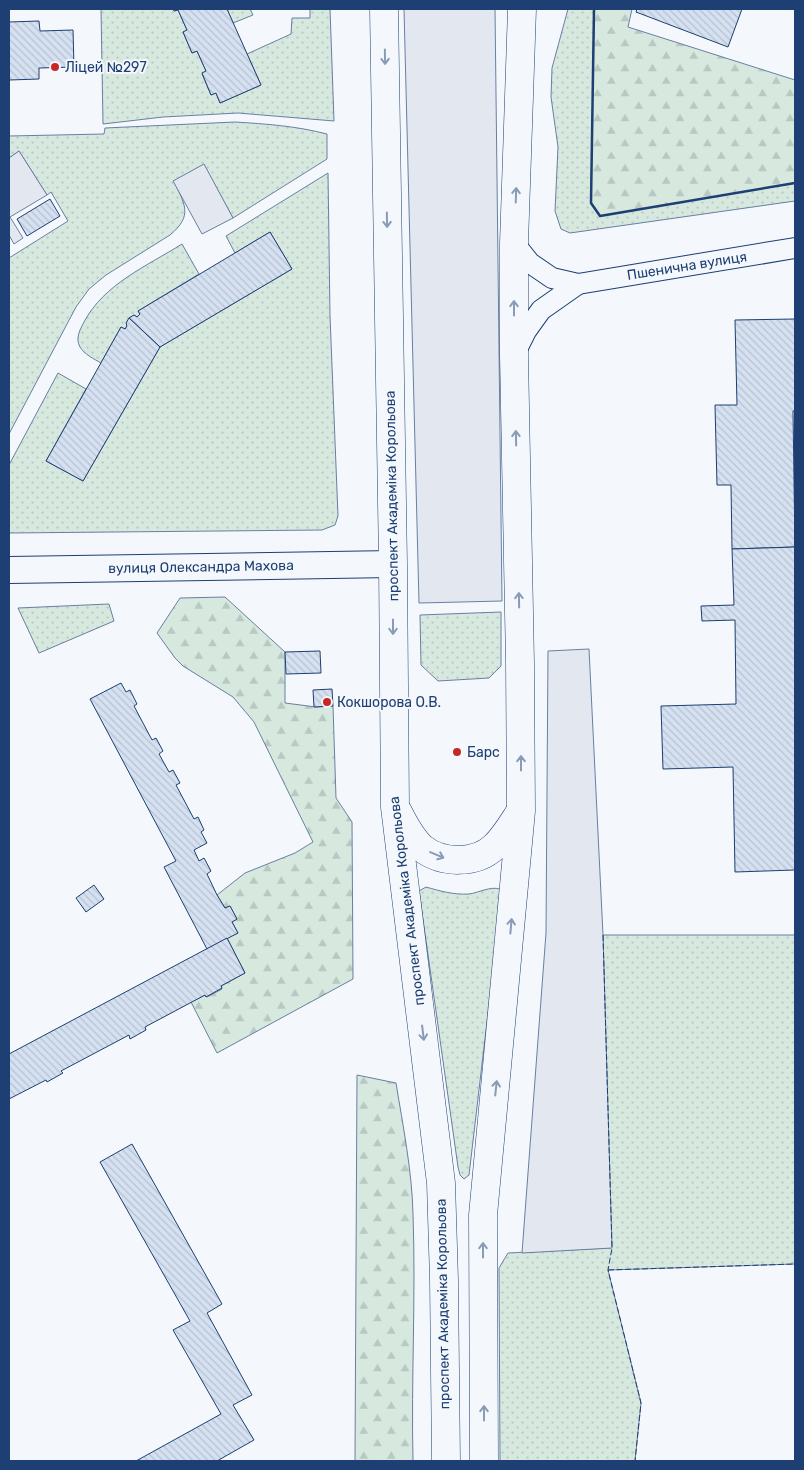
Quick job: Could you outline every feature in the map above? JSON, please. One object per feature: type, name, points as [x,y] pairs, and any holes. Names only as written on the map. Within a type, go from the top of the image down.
[{"type":"main road","name":"проспект Академіка Корольова","points":[[384,9],[395,807],[441,1183],[446,1461]]},
{"type":"main road","points":[[484,1461],[483,1215],[521,812],[514,243],[521,9]]},
{"type":"main road","points":[[395,807],[408,831],[422,848],[439,857],[458,860],[475,858],[493,848],[506,834],[521,812]]},
{"type":"street","name":"Пшенична вулиця","points":[[514,243],[530,263],[552,278],[578,284],[795,248]]},
{"type":"street","name":"Пшенична вулиця","points":[[514,356],[526,331],[541,310],[578,284]]},
{"type":"street","name":"вулиця Олександра Махова","points":[[9,570],[393,564]]},
{"type":"green space","points":[[101,9],[178,10],[187,30],[183,32],[192,53],[197,51],[206,71],[202,74],[211,95],[216,93],[220,103],[261,85],[247,54],[291,34],[292,18],[310,18],[310,9],[330,9],[334,121],[238,113],[163,117],[103,124]]},
{"type":"green space","points":[[227,9],[250,9],[253,15],[233,23]]},
{"type":"green space","points":[[568,9],[594,9],[591,202],[600,216],[795,183],[795,201],[570,233],[561,229],[555,211],[558,147],[551,97],[552,68]]},
{"type":"green space","points":[[594,9],[632,9],[628,27],[795,80],[795,183],[600,216],[591,203]]},
{"type":"green space","points":[[235,122],[293,127],[327,134],[327,159],[233,218],[204,165],[174,181],[185,209],[182,221],[170,235],[106,275],[89,289],[76,307],[9,434],[9,258],[68,221],[51,192],[47,195],[19,151],[9,158],[9,136],[104,134],[105,128]]},
{"type":"green space","points":[[328,173],[330,316],[338,516],[335,525],[322,530],[9,533],[9,465],[58,373],[86,389],[46,461],[83,481],[160,347],[292,269],[270,232],[235,253],[226,236]]},
{"type":"green space","points":[[182,244],[199,274],[138,311],[140,314],[137,317],[134,315],[129,318],[127,326],[125,329],[121,327],[101,363],[84,352],[79,344],[78,337],[80,331],[84,322],[103,297],[127,277]]},
{"type":"green space","points":[[225,597],[285,652],[285,703],[316,707],[333,706],[336,798],[352,822],[353,979],[217,1053],[191,1002],[205,995],[207,997],[222,989],[221,986],[245,973],[227,938],[238,933],[232,922],[237,919],[230,906],[225,908],[217,895],[245,873],[295,853],[313,842],[254,722],[233,697],[183,666],[157,633],[180,598]]},
{"type":"green space","points":[[109,604],[114,621],[39,653],[18,608]]},
{"type":"green space","points":[[501,612],[501,666],[489,678],[438,681],[421,665],[420,615]]},
{"type":"green space","points":[[426,887],[463,894],[496,888],[500,889],[502,894],[469,1175],[464,1179],[460,1175],[458,1167],[419,891]]},
{"type":"green space","points":[[603,935],[795,935],[795,1264],[608,1270],[641,1403],[635,1461],[500,1461],[499,1268],[508,1253],[611,1248]]},
{"type":"green space","points":[[357,1075],[396,1083],[407,1148],[411,1181],[414,1245],[413,1461],[355,1461]]},
{"type":"shaded area","points":[[404,9],[495,9],[502,601],[419,603]]},
{"type":"shaded area","points":[[19,151],[47,195],[10,217],[23,238],[14,244],[9,235],[9,158]]},
{"type":"shaded area","points":[[204,164],[233,218],[202,234],[173,181]]},
{"type":"shaded area","points":[[589,649],[603,935],[612,1248],[522,1253],[546,933],[548,651]]},
{"type":"building","points":[[173,9],[227,9],[261,85],[220,103],[216,93],[211,95],[202,73],[206,71],[197,51],[192,53],[183,32],[187,30],[178,10],[174,11]]},
{"type":"building","points":[[637,9],[742,9],[728,47],[636,12]]},
{"type":"building","points":[[39,21],[40,31],[73,30],[74,67],[39,68],[39,79],[9,80],[9,22]]},
{"type":"building","points":[[50,199],[60,216],[27,236],[17,219]]},
{"type":"building","points":[[270,232],[292,269],[160,347],[129,318],[134,315],[137,317],[140,314],[138,311]]},
{"type":"building","points":[[129,318],[160,347],[83,481],[46,461],[121,327],[125,329]]},
{"type":"building","points":[[795,319],[795,411],[793,411],[795,547],[732,549],[731,485],[717,485],[715,405],[737,405],[735,320]]},
{"type":"building","points":[[795,547],[795,870],[735,872],[733,767],[663,769],[661,706],[736,704],[735,620],[702,621],[701,606],[734,605],[732,549]]},
{"type":"building","points":[[320,651],[321,673],[286,674],[285,652]]},
{"type":"building","points":[[121,683],[126,692],[130,690],[137,704],[134,706],[152,740],[156,738],[163,751],[159,754],[169,772],[173,770],[180,783],[176,785],[194,819],[198,817],[204,830],[201,832],[207,843],[194,850],[199,861],[204,858],[211,871],[207,874],[225,908],[230,906],[237,919],[232,922],[238,933],[207,949],[164,867],[176,861],[90,699]]},
{"type":"building","points":[[332,689],[333,706],[314,707],[313,690]]},
{"type":"building","points":[[94,885],[104,899],[86,912],[76,898]]},
{"type":"building","points":[[227,938],[245,973],[221,986],[222,988],[206,997],[205,995],[145,1027],[146,1030],[130,1039],[129,1035],[61,1071],[63,1073],[47,1082],[46,1080],[9,1099],[9,1054]]},
{"type":"building","points":[[132,1144],[222,1304],[207,1313],[252,1395],[233,1405],[254,1440],[217,1461],[136,1461],[221,1414],[173,1330],[190,1321],[100,1162]]},
{"type":"fence","points":[[603,935],[612,1248],[608,1270],[641,1403],[635,1461]]},
{"type":"fence","points":[[608,1270],[795,1264]]},
{"type":"wall","points":[[594,9],[591,203],[600,216],[795,183]]},
{"type":"place","name":"Ліцей №297","points":[[55,67]]},
{"type":"place","name":"Кокшорова О.В.","points":[[327,702]]},
{"type":"place","name":"Барс","points":[[457,752]]}]
